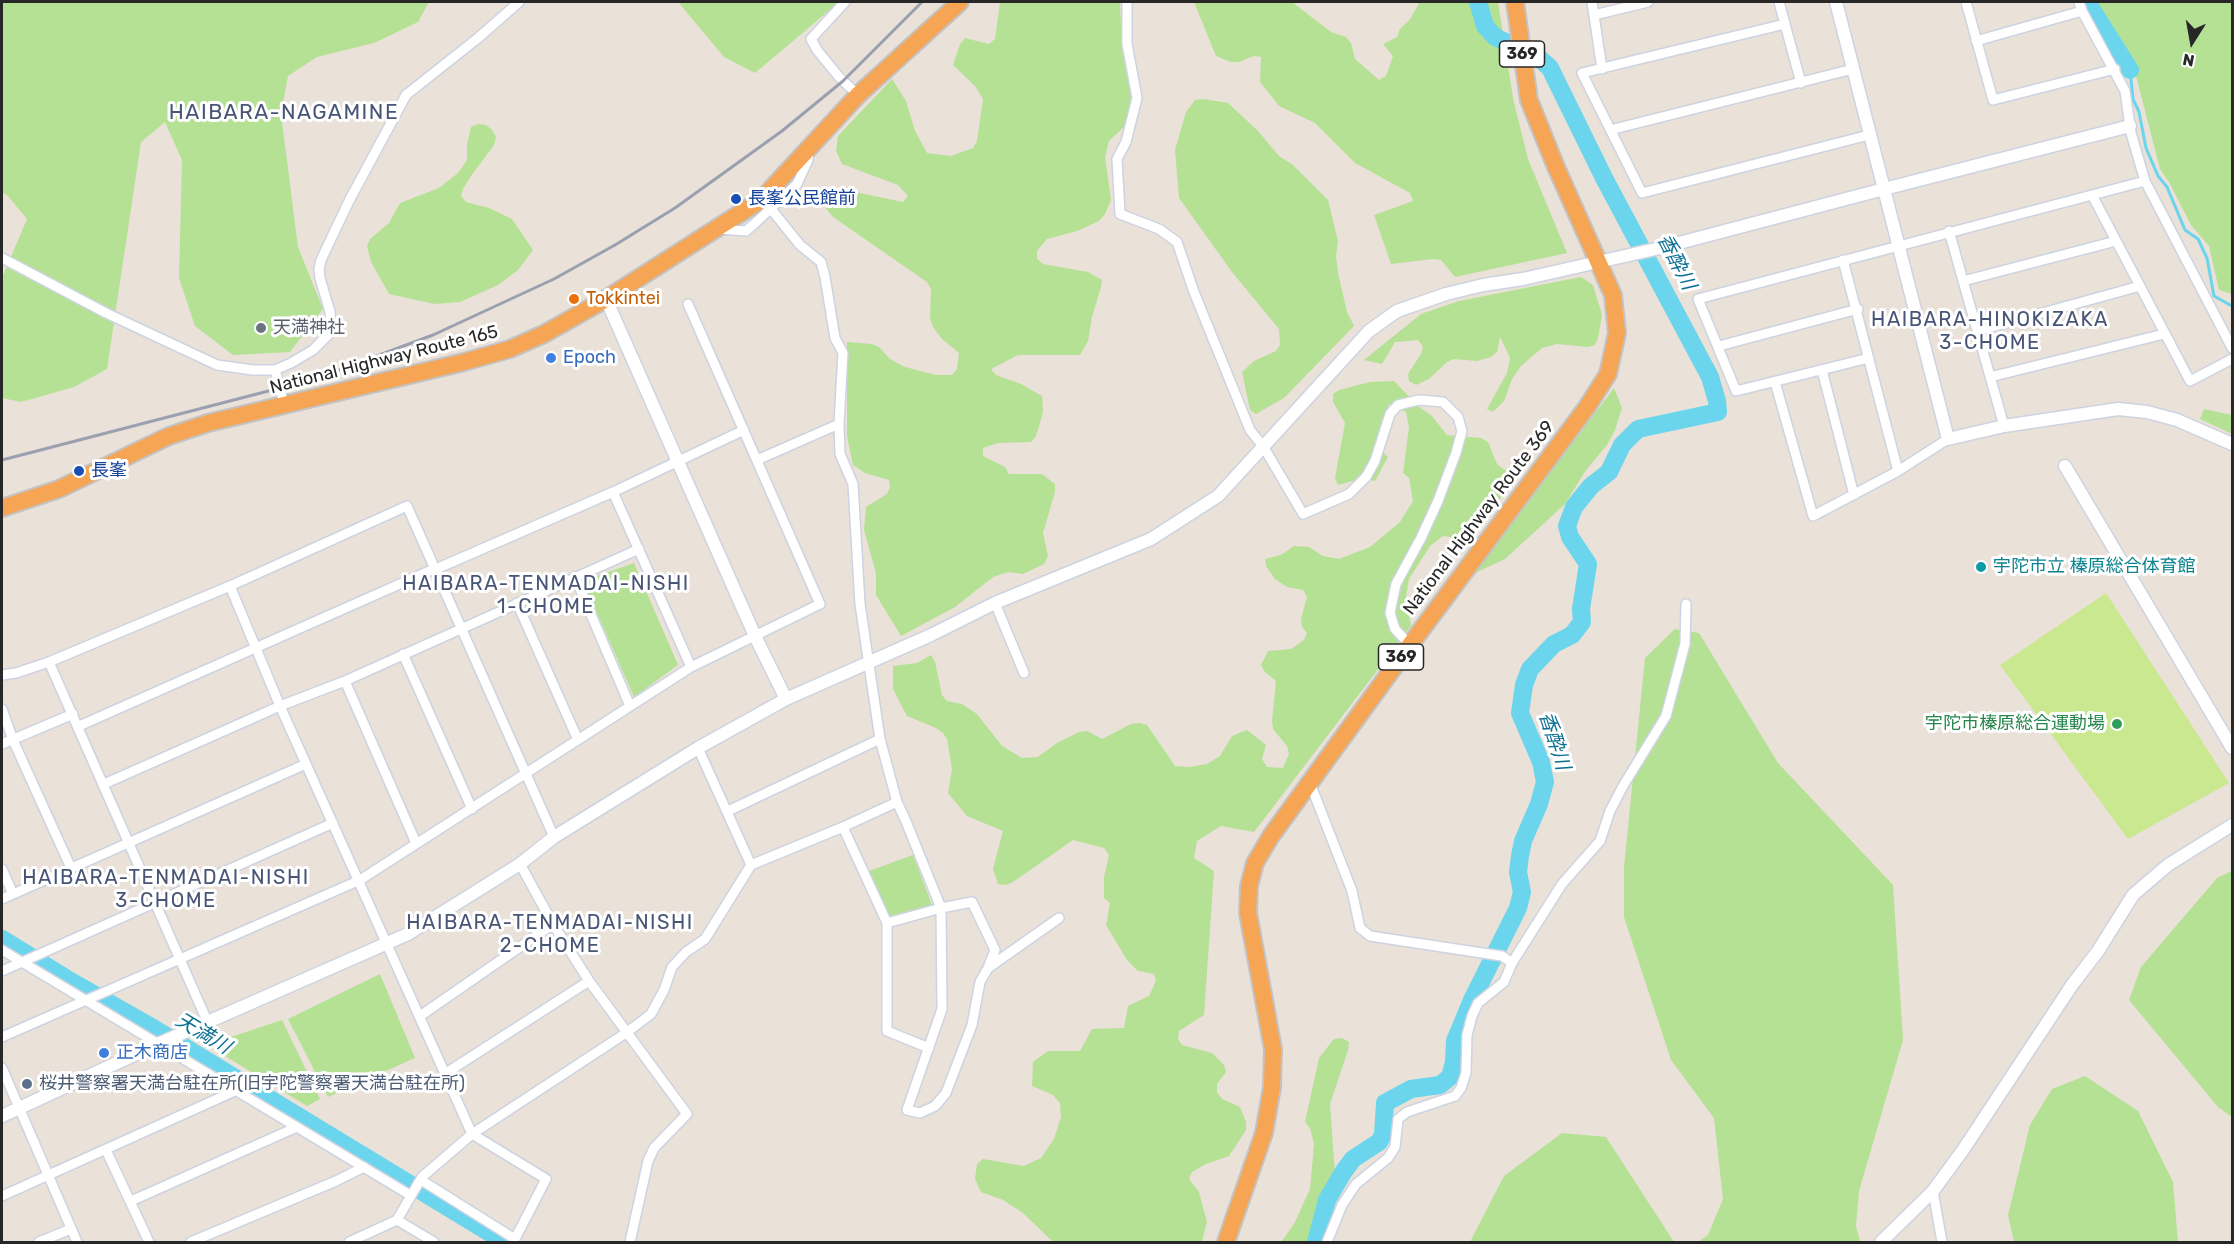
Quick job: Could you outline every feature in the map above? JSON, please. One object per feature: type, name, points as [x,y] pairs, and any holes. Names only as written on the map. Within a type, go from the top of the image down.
[{"type":"highway","name":"National Highway Route 165","points":[[2,508],[58,489],[169,436],[208,423],[464,362],[510,349],[544,334],[606,299],[761,200],[858,95],[960,2]]},
{"type":"highway","name":"National Highway Route 369","points":[[1226,1242],[1264,1133],[1272,1087],[1273,1049],[1248,913],[1249,886],[1255,863],[1271,836],[1587,407],[1608,374],[1617,333],[1613,295],[1560,178],[1529,100],[1515,5]]},
{"type":"street","points":[[2,258],[106,313],[217,365],[253,370],[275,370],[313,350],[328,335],[331,323],[330,312],[320,278],[321,260],[349,201],[405,95],[478,38],[519,2]]},
{"type":"street","points":[[845,2],[811,39],[839,77],[858,95]]},
{"type":"street","points":[[1127,2],[1127,44],[1137,98],[1126,142],[1117,159],[1120,214],[1159,229],[1177,242],[1194,292],[1250,430],[1263,446],[1303,514],[1349,494],[1366,477],[1375,461],[1390,414],[1398,405],[1419,400],[1443,402],[1458,417],[1462,431],[1456,453],[1438,501],[1396,584],[1390,613],[1395,629],[1410,645]]},
{"type":"street","points":[[1592,2],[1602,69]]},
{"type":"street","points":[[1594,15],[1648,2]]},
{"type":"street","points":[[1779,2],[1800,83]]},
{"type":"street","points":[[1836,2],[1948,439]]},
{"type":"street","points":[[1966,2],[1993,100],[2115,69]]},
{"type":"street","points":[[1976,41],[2081,6],[2125,91],[2130,126],[2145,182],[2232,348]]},
{"type":"street","points":[[1785,24],[1582,73],[1642,193],[1869,135]]},
{"type":"street","points":[[1610,130],[1853,69]]},
{"type":"street","points":[[2,1116],[178,1035],[387,945],[520,864],[554,837],[698,748],[786,699],[931,635],[995,603],[1150,539],[1218,496],[1369,331],[1397,311],[1446,294],[1660,248],[2130,126]]},
{"type":"street","points":[[716,229],[746,231],[797,184],[808,160],[810,147]]},
{"type":"street","points":[[1869,358],[1736,391],[1698,299],[1949,231],[2145,182]]},
{"type":"street","points":[[2092,195],[2190,381],[2232,359]]},
{"type":"street","points":[[771,209],[800,245],[821,262],[835,338],[843,353],[839,424],[840,454],[853,484],[860,604],[880,739],[897,802],[941,908],[942,1009],[908,1110],[920,1113],[935,1106],[946,1094],[972,1025],[980,981],[995,950],[972,902],[941,908],[887,923]]},
{"type":"street","points":[[1949,231],[2004,426]]},
{"type":"street","points":[[1963,281],[2116,241]]},
{"type":"street","points":[[1844,260],[1898,471]]},
{"type":"street","points":[[1977,331],[2140,286]]},
{"type":"street","points":[[606,299],[755,636],[786,699]]},
{"type":"street","points":[[2,1037],[360,880],[691,667],[820,604],[688,304]]},
{"type":"street","points":[[1719,346],[1858,309]]},
{"type":"street","points":[[1990,377],[2164,334]]},
{"type":"street","points":[[275,370],[284,404]]},
{"type":"street","points":[[1822,370],[1854,495]]},
{"type":"street","points":[[1775,382],[1813,516],[1898,471],[1948,439],[2004,426],[2118,409],[2147,412],[2178,420],[2232,444]]},
{"type":"street","points":[[757,460],[839,424]]},
{"type":"street","points":[[79,726],[613,492],[744,430]]},
{"type":"street","points":[[2065,466],[2232,748]]},
{"type":"street","points":[[613,492],[691,667]]},
{"type":"street","points":[[2,675],[16,673],[49,662],[230,586],[407,506],[554,837]]},
{"type":"street","points":[[104,784],[280,706],[345,681],[639,549]]},
{"type":"street","points":[[575,577],[630,706]]},
{"type":"street","points":[[230,586],[280,706],[472,1134],[546,1179],[515,1239],[421,1180]]},
{"type":"street","points":[[518,603],[578,740]]},
{"type":"street","points":[[995,603],[1024,673]]},
{"type":"street","points":[[1327,1242],[1342,1205],[1356,1184],[1388,1158],[1395,1147],[1398,1119],[1407,1112],[1455,1096],[1461,1088],[1466,1073],[1467,1035],[1478,1003],[1504,982],[1512,963],[1563,884],[1600,841],[1610,811],[1623,786],[1666,716],[1686,644],[1686,604]]},
{"type":"street","points":[[403,654],[472,809]]},
{"type":"street","points":[[49,662],[208,1023]]},
{"type":"street","points":[[345,681],[416,843]]},
{"type":"street","points":[[2,709],[13,740],[71,868]]},
{"type":"street","points":[[2,744],[73,714]]},
{"type":"street","points":[[728,810],[880,739]]},
{"type":"street","points":[[698,748],[751,864]]},
{"type":"street","points":[[2,899],[306,764]]},
{"type":"street","points":[[1310,783],[1352,891],[1360,928],[1370,936],[1502,956],[1512,963]]},
{"type":"street","points":[[349,1242],[397,1220],[421,1180],[472,1134],[626,1033],[651,1014],[664,990],[672,967],[705,939],[751,864],[843,827],[897,802]]},
{"type":"street","points":[[2,971],[333,824]]},
{"type":"street","points":[[1881,1242],[1933,1191],[1963,1150],[2072,985],[2098,951],[2133,895],[2168,865],[2232,825]]},
{"type":"street","points":[[843,827],[887,923],[887,1031],[928,1048]]},
{"type":"street","points":[[520,864],[553,924],[589,981],[687,1114],[654,1148],[648,1161],[630,1242]]},
{"type":"street","points":[[2,869],[13,894]]},
{"type":"street","points":[[988,968],[1059,918]]},
{"type":"street","points":[[420,1016],[553,924]]},
{"type":"street","points":[[2,950],[160,1043],[410,1196]]},
{"type":"street","points":[[446,1073],[589,981]]},
{"type":"street","points":[[2,1068],[46,1176],[77,1242]]},
{"type":"street","points":[[2,1196],[237,1090]]},
{"type":"street","points":[[131,1201],[297,1127]]},
{"type":"street","points":[[106,1150],[150,1242]]},
{"type":"street","points":[[191,1242],[364,1167]]},
{"type":"street","points":[[1933,1191],[1942,1242]]},
{"type":"street","points":[[397,1220],[434,1242]]},
{"type":"street","points":[[39,1242],[70,1229]]},
{"type":"green space","points":[[2,2],[429,2],[418,22],[374,43],[317,57],[288,76],[281,114],[298,247],[323,309],[290,352],[233,355],[195,326],[179,278],[182,160],[165,122],[141,142],[107,369],[74,387],[21,402],[2,398],[2,278],[27,219],[2,192]]},
{"type":"green space","points":[[678,2],[837,2],[755,73],[724,57]]},
{"type":"green space","points":[[1000,2],[1120,2],[1122,48],[1131,96],[1126,125],[1109,141],[1105,157],[1111,200],[1105,214],[1099,221],[1077,231],[1047,239],[1037,251],[1037,259],[1043,264],[1088,272],[1102,280],[1088,341],[1080,355],[1018,355],[991,369],[996,375],[1021,384],[1042,396],[1043,412],[1036,436],[1031,442],[998,443],[983,448],[983,456],[1005,467],[1009,474],[1042,474],[1055,484],[1055,492],[1043,533],[1048,556],[1044,564],[1023,574],[1008,572],[993,577],[955,607],[901,636],[876,595],[876,573],[864,530],[866,507],[887,494],[890,487],[889,480],[865,473],[853,465],[847,436],[847,342],[872,344],[879,347],[890,359],[905,367],[936,375],[952,375],[957,369],[959,353],[942,339],[933,327],[930,319],[931,289],[927,282],[833,217],[823,205],[828,190],[836,188],[903,202],[908,196],[898,185],[842,164],[836,151],[838,136],[892,79],[906,101],[915,131],[927,153],[951,156],[973,148],[977,141],[983,99],[975,86],[953,65],[960,44],[965,38],[989,44],[995,39]]},
{"type":"green space","points":[[1194,2],[1292,2],[1331,32],[1346,37],[1351,43],[1355,59],[1379,80],[1386,76],[1393,56],[1383,44],[1397,37],[1400,29],[1410,19],[1420,2],[1498,2],[1513,98],[1528,159],[1567,253],[1455,277],[1441,260],[1391,264],[1374,215],[1413,201],[1410,193],[1355,163],[1315,123],[1279,106],[1260,82],[1261,57],[1254,56],[1239,62],[1231,62],[1216,56]]},
{"type":"green space","points":[[2092,2],[2232,2],[2232,294],[2219,290],[2209,246],[2191,225],[2160,169],[2133,64]]},
{"type":"green space","points":[[1204,99],[1228,103],[1258,131],[1279,156],[1293,165],[1328,200],[1338,241],[1336,257],[1338,273],[1347,312],[1354,326],[1284,398],[1256,414],[1250,410],[1242,372],[1254,361],[1276,351],[1280,345],[1279,329],[1232,272],[1179,198],[1175,150],[1186,112],[1195,100]]},
{"type":"green space","points":[[478,124],[486,125],[496,137],[494,145],[471,176],[461,196],[466,202],[489,208],[512,219],[533,250],[518,270],[498,285],[460,302],[435,304],[389,294],[371,262],[367,246],[370,239],[389,223],[400,203],[439,188],[458,173],[467,160],[467,144],[471,127]]},
{"type":"green space","points":[[1581,277],[1593,285],[1602,315],[1595,345],[1588,347],[1557,344],[1542,348],[1521,366],[1512,379],[1504,401],[1493,412],[1487,409],[1507,373],[1510,358],[1500,337],[1497,352],[1491,357],[1477,361],[1454,359],[1447,362],[1429,379],[1416,385],[1409,381],[1408,374],[1421,354],[1423,347],[1418,340],[1395,342],[1382,364],[1364,360],[1421,314],[1459,301]]},
{"type":"green space","points":[[1394,381],[1419,407],[1432,416],[1447,435],[1481,438],[1488,442],[1497,464],[1510,472],[1514,480],[1463,548],[1450,537],[1443,536],[1430,546],[1409,579],[1406,596],[1411,626],[1254,832],[1221,826],[1197,841],[1194,858],[1214,871],[1204,1015],[1179,1031],[1178,1039],[1182,1045],[1212,1053],[1224,1065],[1226,1072],[1217,1084],[1217,1092],[1222,1099],[1240,1107],[1246,1122],[1246,1130],[1229,1156],[1192,1172],[1189,1179],[1199,1192],[1207,1222],[1202,1242],[1053,1242],[1023,1213],[1003,1200],[981,1192],[975,1179],[977,1164],[983,1159],[1024,1166],[1041,1158],[1054,1139],[1061,1117],[1060,1103],[1053,1095],[1032,1086],[1033,1062],[1048,1051],[1080,1051],[1092,1029],[1124,1028],[1128,1006],[1149,996],[1156,981],[1154,974],[1138,971],[1127,960],[1106,925],[1110,903],[1104,898],[1104,877],[1109,855],[1104,848],[1073,840],[1013,882],[1006,885],[998,884],[993,869],[1003,831],[967,816],[948,793],[952,769],[947,739],[936,728],[907,716],[893,689],[893,666],[917,663],[931,655],[935,662],[942,695],[947,701],[962,704],[977,714],[1002,746],[1022,758],[1038,757],[1057,743],[1079,732],[1087,731],[1102,739],[1131,724],[1140,723],[1147,725],[1175,766],[1190,767],[1207,764],[1220,756],[1232,736],[1247,730],[1266,745],[1262,759],[1267,767],[1283,768],[1289,754],[1287,746],[1273,729],[1272,721],[1276,681],[1265,672],[1261,665],[1268,651],[1291,649],[1304,640],[1307,633],[1302,627],[1301,619],[1307,597],[1303,590],[1287,587],[1275,579],[1266,566],[1265,559],[1281,555],[1294,546],[1309,547],[1323,556],[1339,559],[1370,547],[1400,522],[1413,501],[1409,478],[1403,473],[1409,427],[1406,412],[1389,404],[1375,444],[1388,457],[1375,481],[1360,479],[1338,485],[1335,478],[1345,423],[1333,402],[1333,394],[1339,390],[1370,382]]},
{"type":"green space","points":[[1614,388],[1622,408],[1615,430],[1565,504],[1505,559],[1473,574]]},
{"type":"green space","points":[[2204,409],[2232,415],[2232,434],[2200,419]]},
{"type":"green space","points":[[634,563],[678,665],[634,697],[583,581]]},
{"type":"green space","name":"宇陀市榛原総合運動場","points":[[2106,593],[2229,783],[2128,839],[2000,665]]},
{"type":"green space","points":[[1675,629],[1699,633],[1778,763],[1893,885],[1903,1040],[1859,1191],[1856,1226],[1860,1242],[1698,1242],[1708,1235],[1723,1199],[1714,1118],[1671,1060],[1624,917],[1624,867],[1645,658]]},
{"type":"green space","points":[[913,855],[932,905],[890,916],[869,871]]},
{"type":"green space","points":[[2232,871],[2232,1117],[2218,1107],[2129,1000],[2141,967],[2217,878]]},
{"type":"green space","points":[[380,974],[415,1058],[328,1097],[288,1019]]},
{"type":"green space","points":[[282,1020],[320,1099],[307,1106],[207,1045]]},
{"type":"green space","points":[[1342,1038],[1349,1042],[1348,1050],[1330,1104],[1335,1174],[1310,1242],[1281,1242],[1294,1224],[1310,1189],[1314,1144],[1310,1128],[1305,1122],[1319,1058],[1334,1039]]},
{"type":"green space","points":[[2085,1076],[2138,1111],[2173,1182],[2178,1242],[2014,1242],[2008,1215],[2030,1125],[2052,1089]]},
{"type":"green space","points":[[1562,1133],[1606,1137],[1674,1242],[1470,1242],[1504,1176]]},
{"type":"waterway","name":"香酔川","points":[[1316,1242],[1327,1200],[1344,1171],[1353,1159],[1379,1142],[1383,1135],[1385,1103],[1411,1089],[1440,1085],[1450,1077],[1454,1062],[1455,1041],[1472,1000],[1518,908],[1522,892],[1518,872],[1523,841],[1539,804],[1545,782],[1541,762],[1520,713],[1524,685],[1530,669],[1554,644],[1572,635],[1582,622],[1581,609],[1588,564],[1570,537],[1567,526],[1574,507],[1591,486],[1609,472],[1622,445],[1638,429],[1718,412],[1710,377],[1604,178],[1550,68],[1539,58],[1495,37],[1485,26],[1478,2]]},
{"type":"waterway","points":[[2087,2],[2130,70]]},
{"type":"waterway","points":[[2130,70],[2133,99],[2139,112],[2146,148],[2158,176],[2167,187],[2185,230],[2198,239],[2207,258],[2214,296],[2232,306]]},
{"type":"waterway","name":"天満川","points":[[2,939],[505,1242]]},
{"type":"railway","points":[[2,460],[280,388],[339,370],[433,335],[554,279],[675,208],[782,131],[843,81],[922,2]]},
{"type":"place","name":"長峯公民館前","points":[[736,199]]},
{"type":"place","name":"Tokkintei","points":[[574,299]]},
{"type":"place","name":"天満神社","points":[[261,328]]},
{"type":"place","name":"Epoch","points":[[551,358]]},
{"type":"place","name":"長峯","points":[[79,471]]},
{"type":"place","name":"宇陀市立 榛原総合体育館","points":[[1981,567]]},
{"type":"place","name":"宇陀市榛原総合運動場","points":[[2117,724]]},
{"type":"place","name":"正木商店","points":[[104,1053]]},
{"type":"place","name":"桜井警察署天満台駐在所(旧宇陀警察署天満台駐在所)","points":[[27,1084]]},
{"type":"district","name":"HAIBARA-NAGAMINE","points":[[284,113]]},
{"type":"district","name":"HAIBARA-HINOKIZAKA 3-CHOME","points":[[1990,332]]},
{"type":"district","name":"HAIBARA-TENMADAI-NISHI 1-CHOME","points":[[546,596]]},
{"type":"district","name":"HAIBARA-TENMADAI-NISHI 3-CHOME","points":[[166,890]]},
{"type":"district","name":"HAIBARA-TENMADAI-NISHI 2-CHOME","points":[[550,934]]}]
